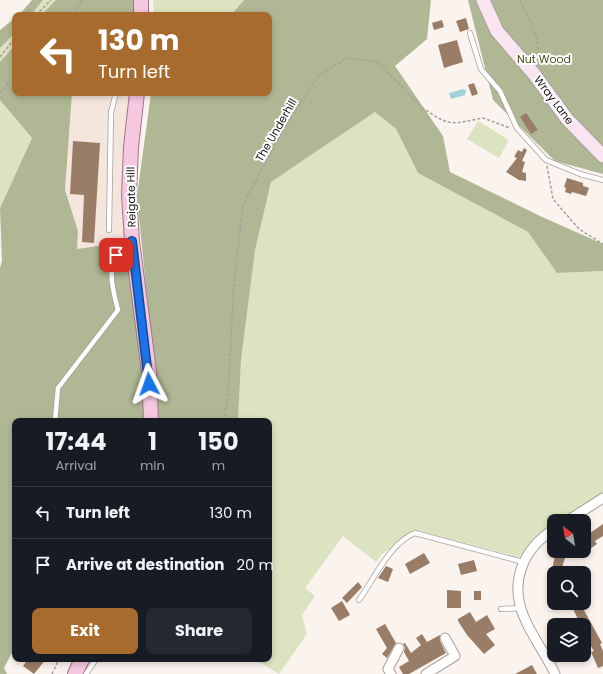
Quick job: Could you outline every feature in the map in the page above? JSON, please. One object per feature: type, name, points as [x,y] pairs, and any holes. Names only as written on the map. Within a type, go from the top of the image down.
[{"type":"main road","points":[[141,0],[141,12]]},
{"type":"main road","name":"Reigate Hill","points":[[136,96],[130,147],[129,195],[132,241],[149,371],[151,418]]},
{"type":"main road","points":[[74,674],[80,662]]},
{"type":"street","name":"Wray Lane","points":[[483,0],[497,31],[534,74],[567,120],[603,156]]},
{"type":"street","points":[[578,514],[603,498]]},
{"type":"street","points":[[547,535],[530,550],[523,562],[519,581],[520,608],[555,674]]},
{"type":"street","points":[[426,674],[455,656],[445,638]]},
{"type":"street","points":[[391,674],[388,669],[399,648]]},
{"type":"lane","points":[[470,33],[481,69],[500,91],[517,128],[546,160],[580,174],[603,180]]},
{"type":"lane","points":[[109,230],[112,112],[115,96]]},
{"type":"lane","points":[[55,418],[58,388],[118,310],[112,286],[112,265],[116,255],[123,246],[132,241]]},
{"type":"lane","points":[[359,600],[377,570],[406,537],[415,533],[523,562]]},
{"type":"lane","points":[[501,609],[520,608]]},
{"type":"lane","points":[[86,674],[94,662]]},
{"type":"path","points":[[39,12],[51,0]]},
{"type":"path","points":[[73,12],[82,0]]},
{"type":"path","points":[[520,0],[536,34],[539,52],[534,74]]},
{"type":"path","points":[[0,57],[12,42]]},
{"type":"path","name":"The Underhill","points":[[224,418],[228,393],[234,282],[243,205],[282,132],[316,77],[346,58],[378,62],[421,107],[447,122],[483,118],[507,128],[517,128]]},
{"type":"path","points":[[0,93],[12,78]]},
{"type":"path","points":[[546,160],[553,199],[579,229],[603,244]]},
{"type":"path","points":[[52,674],[58,662]]},
{"type":"shaded area","points":[[72,96],[137,96],[132,241],[77,249],[78,231],[65,190]]},
{"type":"green space","points":[[32,0],[43,0],[33,12],[22,12]]},
{"type":"green space","points":[[43,0],[56,0],[44,12],[33,12]]},
{"type":"green space","points":[[56,0],[141,0],[141,12],[44,12]]},
{"type":"green space","points":[[153,0],[244,0],[234,12],[154,12]]},
{"type":"green space","points":[[244,0],[431,0],[427,39],[395,66],[443,136],[450,172],[540,216],[603,244],[603,271],[557,273],[528,232],[418,173],[396,129],[375,112],[271,182],[255,250],[241,360],[238,418],[159,418],[137,196],[151,96],[272,96],[272,12],[234,12]]},
{"type":"green space","name":"Nut Wood","points":[[468,0],[603,0],[603,174],[555,161],[493,100]]},
{"type":"green space","points":[[12,20],[12,36],[0,48],[0,30]]},
{"type":"green space","points":[[12,36],[12,48],[0,62],[0,48]]},
{"type":"green space","points":[[12,48],[12,96],[72,96],[65,190],[78,231],[77,249],[132,241],[151,418],[12,418],[12,653],[4,668],[7,674],[0,674],[0,268],[2,261],[0,208],[32,138],[0,100],[0,62]]},
{"type":"green space","points":[[0,100],[32,138],[0,208]]},
{"type":"green space","points":[[375,112],[396,129],[418,173],[528,232],[557,273],[603,271],[603,493],[570,514],[547,514],[547,531],[519,557],[420,531],[405,535],[395,546],[386,551],[376,562],[343,536],[305,588],[315,596],[302,615],[307,634],[279,674],[259,662],[272,662],[272,418],[238,418],[241,360],[254,253],[271,182]]},
{"type":"green space","points":[[478,121],[509,140],[499,158],[467,139]]},
{"type":"water","points":[[463,89],[466,90],[465,95],[451,99],[449,93]]},
{"type":"building","points":[[466,18],[469,29],[460,32],[456,21]]},
{"type":"building","points":[[442,20],[444,27],[434,30],[432,23]]},
{"type":"building","points":[[457,40],[463,62],[444,68],[438,45]]},
{"type":"building","points":[[474,83],[478,94],[472,96],[468,85]]},
{"type":"building","points":[[526,113],[538,130],[531,134],[520,117]]},
{"type":"building","points":[[73,141],[100,143],[94,243],[82,242],[84,195],[70,194]]},
{"type":"building","points":[[524,148],[527,150],[522,161],[525,162],[522,172],[526,173],[526,181],[519,180],[506,172],[517,158],[514,157],[518,150],[522,152]]},
{"type":"building","points":[[567,178],[583,183],[583,186],[589,188],[586,196],[572,192],[571,194],[565,192],[566,188],[564,187]]},
{"type":"building","points":[[603,524],[603,536],[595,541],[597,544],[591,548],[591,532]]},
{"type":"building","points":[[424,553],[430,563],[410,574],[405,564]]},
{"type":"building","points":[[555,558],[565,558],[563,566],[553,566]]},
{"type":"building","points":[[474,560],[477,571],[461,575],[458,564]]},
{"type":"building","points":[[386,566],[393,569],[388,582],[378,578]]},
{"type":"building","points":[[358,582],[362,587],[347,603],[342,598]]},
{"type":"building","points":[[447,590],[461,591],[461,608],[447,608]]},
{"type":"building","points":[[474,591],[481,591],[481,600],[474,600]]},
{"type":"building","points":[[342,601],[350,615],[339,621],[331,608]]},
{"type":"building","points":[[574,610],[584,610],[588,618],[578,618]]},
{"type":"building","points":[[470,612],[476,622],[487,615],[495,629],[486,634],[495,645],[484,654],[467,635],[458,621],[458,619]]},
{"type":"building","points":[[591,623],[602,643],[600,644],[603,651],[603,666],[598,668],[591,652],[594,651],[591,646]]},
{"type":"building","points":[[385,624],[396,643],[387,658],[382,654],[387,648],[376,629]]},
{"type":"building","points":[[422,634],[427,642],[440,635],[440,641],[446,653],[409,674],[403,674],[399,667],[409,661],[404,652],[405,647],[403,644],[405,643],[411,653],[421,645],[416,638]]},
{"type":"building","points":[[26,662],[44,662],[34,674],[23,666]]},
{"type":"building","points":[[532,665],[537,674],[515,674]]},
{"type":"route","points":[[116,255],[123,246],[132,241],[149,371],[149,384]]}]
